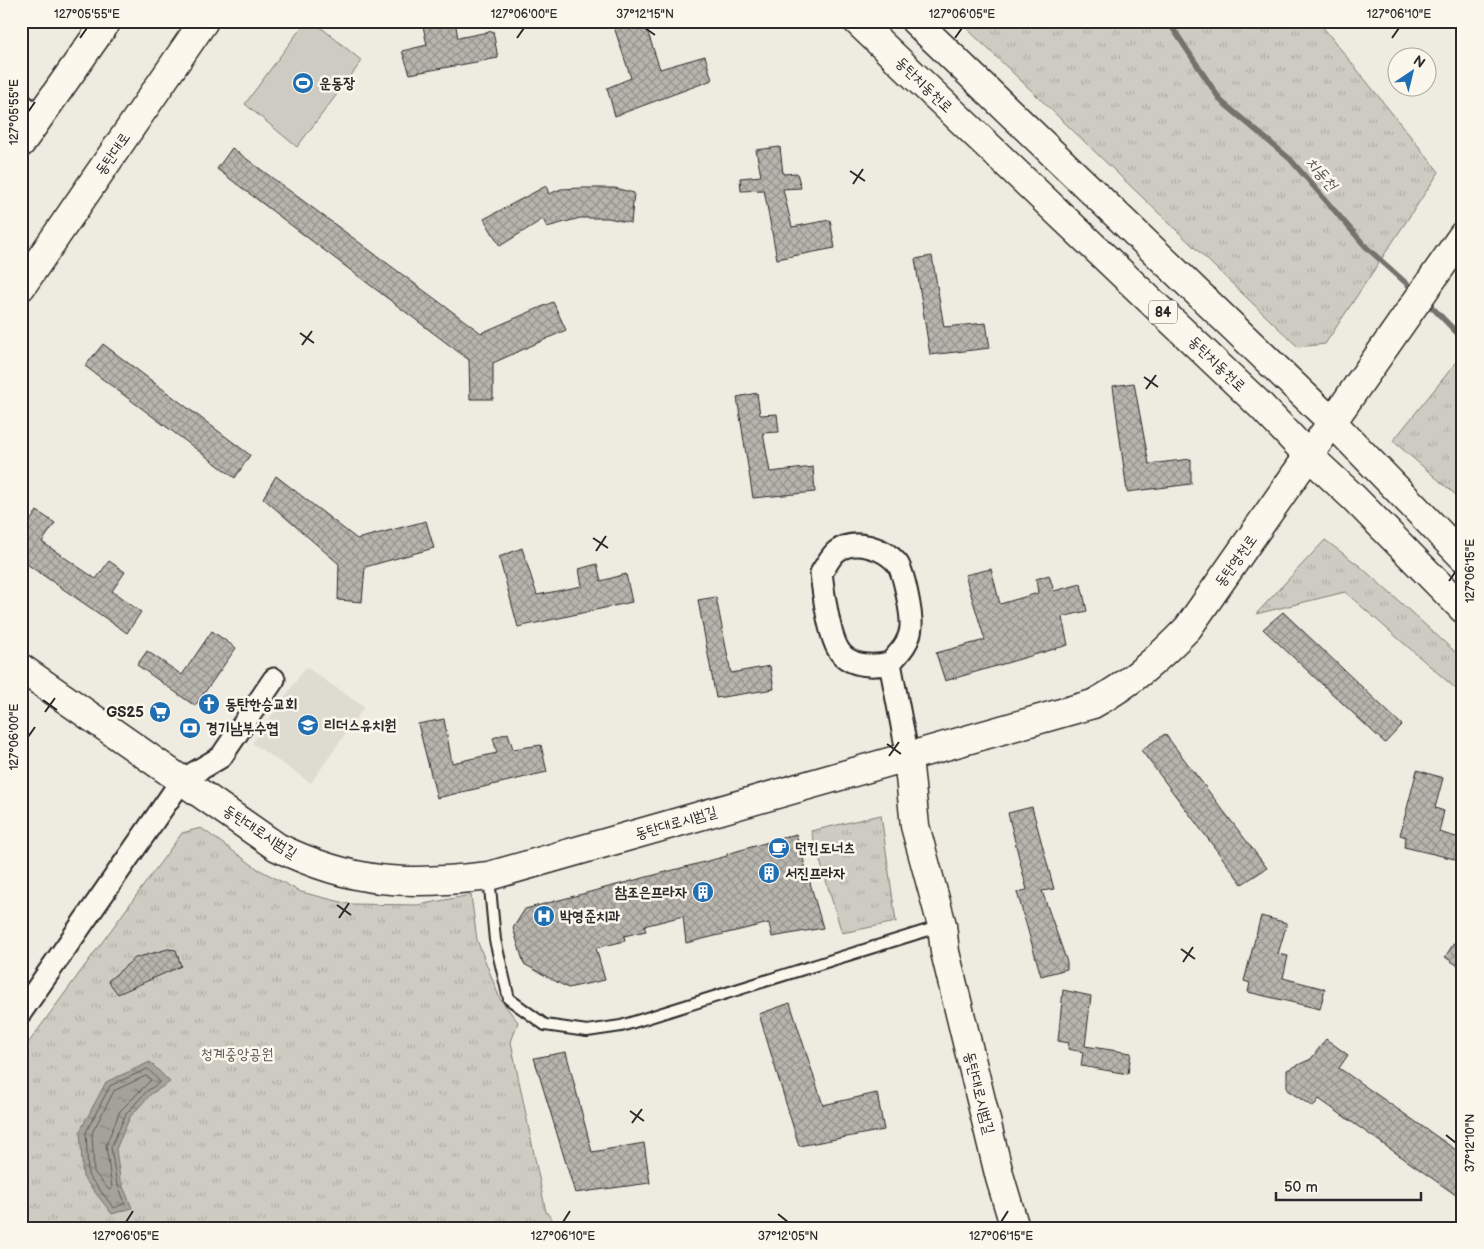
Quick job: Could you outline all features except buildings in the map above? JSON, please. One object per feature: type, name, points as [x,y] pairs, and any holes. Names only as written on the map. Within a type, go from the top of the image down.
[{"type":"street","points":[[21,143],[30,111],[107,21]]},
{"type":"street","name":"동탄대로","points":[[21,287],[204,21]]},
{"type":"street","name":"동탄치동천로","points":[[857,21],[1261,406],[1463,608]]},
{"type":"street","name":"84","points":[[915,21],[1332,422],[1463,557]]},
{"type":"street","name":"동탄영천로","points":[[908,757],[1093,704],[1122,688],[1158,659],[1188,628],[1461,237]]},
{"type":"street","points":[[859,544],[885,552],[898,564],[906,595],[911,627],[905,647],[890,663],[870,665],[854,663],[838,649],[823,595],[822,573],[837,551],[859,544]]},
{"type":"street","points":[[890,663],[908,757]]},
{"type":"street","name":"동탄대로시범길","points":[[21,668],[278,847],[305,860],[342,873],[375,880],[407,883],[489,876],[908,757],[915,826],[942,926],[952,980],[1000,1178],[1015,1228]]},
{"type":"street","points":[[21,1012],[182,780],[222,757],[274,679]]},
{"type":"lane","points":[[489,876],[495,940],[509,999],[545,1025],[587,1031],[621,1026],[942,926]]},
{"type":"shaded area","name":"리더스유치원","points":[[306,667],[364,707],[311,783],[252,743]]},
{"type":"green space","name":"운동장","points":[[306,21],[313,21],[362,61],[297,147],[245,104]]},
{"type":"green space","points":[[959,21],[1318,21],[1439,172],[1325,344],[1298,347]]},
{"type":"green space","points":[[1463,354],[1463,501],[1393,441]]},
{"type":"green space","points":[[1325,540],[1361,567],[1463,659],[1463,695],[1345,592],[1256,614]]},
{"type":"green space","points":[[881,815],[896,922],[842,933],[811,831]]},
{"type":"green space","name":"청계중앙공원","points":[[201,828],[258,869],[301,892],[349,904],[418,905],[471,895],[477,940],[500,999],[518,1022],[511,1042],[546,1212],[560,1228],[21,1228],[21,1053],[182,833]]},
{"type":"water","points":[[150,1062],[170,1082],[151,1094],[130,1117],[116,1149],[120,1179],[132,1208],[112,1214],[83,1177],[80,1131],[106,1082]]},
{"type":"waterway","name":"치동천","points":[[1168,21],[1221,101],[1290,159],[1366,247],[1416,292]]},
{"type":"waterway","name":"치동천","points":[[1426,301],[1463,339]]},
{"type":"place","name":"운동장","points":[[303,83]]},
{"type":"place","name":"동탄한승교회","points":[[209,704]]},
{"type":"place","name":"GS25","points":[[160,712]]},
{"type":"place","name":"리더스유치원","points":[[308,725]]},
{"type":"place","name":"경기남부수협","points":[[190,728]]},
{"type":"place","name":"던킨도너츠","points":[[779,848]]},
{"type":"place","name":"서진프라자","points":[[769,873]]},
{"type":"place","name":"참조은프라자","points":[[703,892]]},
{"type":"place","name":"박영준치과","points":[[544,916]]}]
